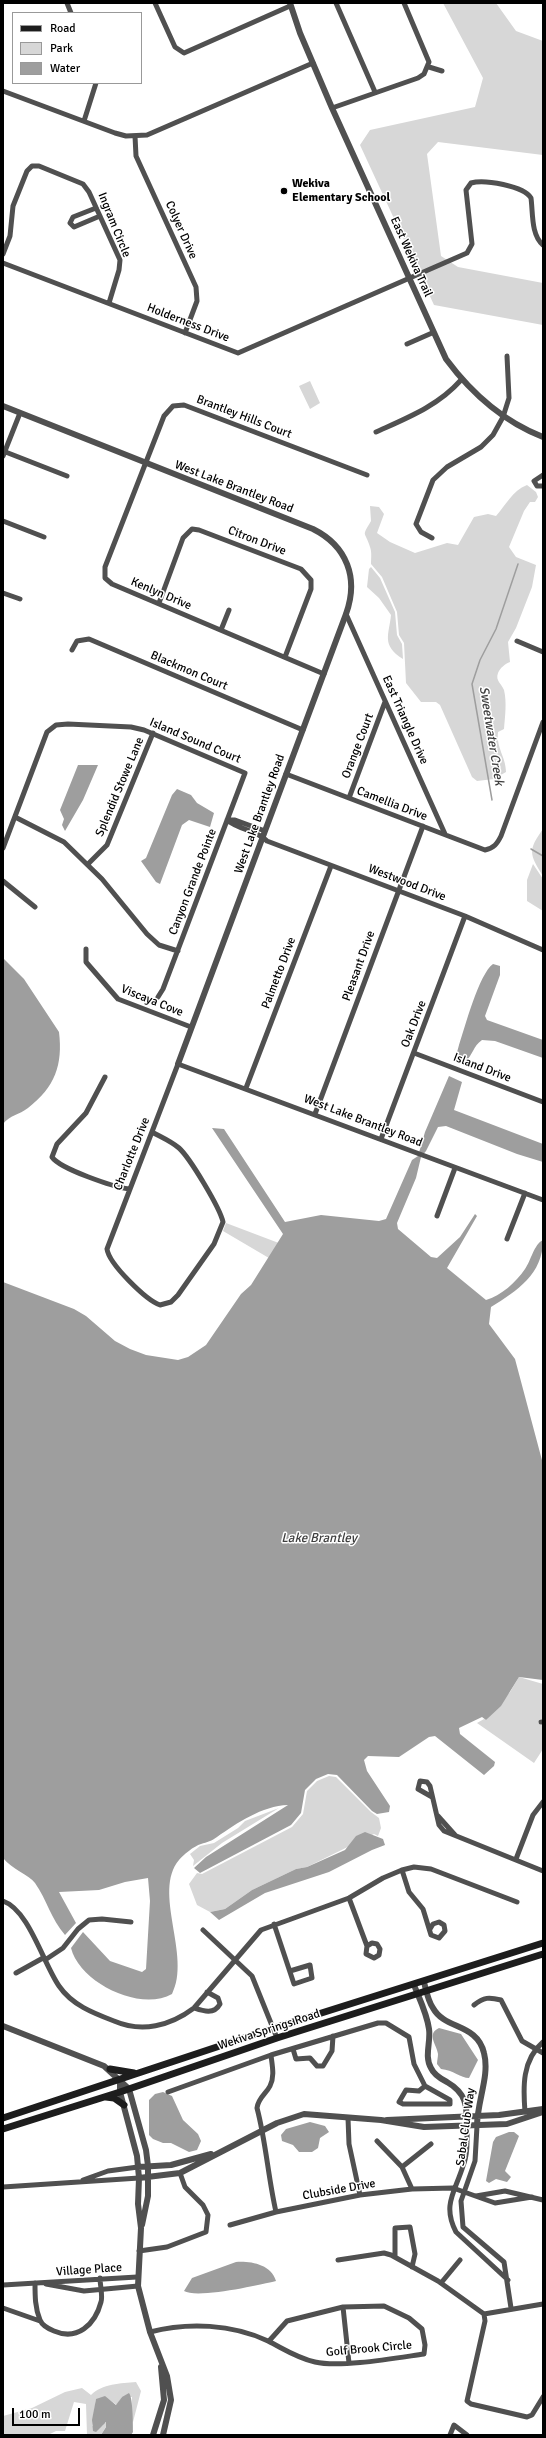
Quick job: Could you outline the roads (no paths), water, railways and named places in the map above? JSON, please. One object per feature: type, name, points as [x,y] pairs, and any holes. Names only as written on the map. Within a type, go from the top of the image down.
[{"type":"main road","name":"Wekiva Springs Road","points":[[3,2118],[274,2028],[424,1982],[543,1943]]},
{"type":"main road","name":"Wekiva Springs Road","points":[[3,2128],[120,2092],[277,2038],[418,1995],[543,1954]]},
{"type":"main road","points":[[110,2069],[138,2073]]},
{"type":"main road","points":[[104,2097],[114,2098],[124,2105]]},
{"type":"main road","points":[[3,2128],[36,2113],[42,2105]]},
{"type":"street","points":[[154,3],[175,47],[184,53],[290,4]]},
{"type":"street","points":[[336,3],[375,92]]},
{"type":"street","points":[[404,3],[428,56],[429,67]]},
{"type":"street","name":"East Wekiva Trail","points":[[290,4],[332,108],[432,333],[446,359],[461,380],[483,402],[503,417],[543,437]]},
{"type":"street","points":[[3,91],[115,133],[135,136],[156,132],[313,63]]},
{"type":"street","points":[[332,108],[418,78],[429,67]]},
{"type":"street","points":[[429,67],[442,71]]},
{"type":"street","points":[[84,121],[96,84]]},
{"type":"street","name":"Colyer Drive","points":[[135,136],[136,156],[196,287],[197,301],[185,333]]},
{"type":"street","name":"Ingram Circle","points":[[3,254],[10,236],[13,206],[27,171],[32,166],[39,166],[83,184],[100,216],[120,260],[119,270],[109,303]]},
{"type":"street","name":"Holderness Drive","points":[[3,263],[238,353],[467,253],[472,244],[466,190],[468,185],[475,182],[511,186],[529,194],[531,198],[535,232],[539,242],[543,246]]},
{"type":"street","points":[[96,208],[73,217],[70,223],[74,227],[79,227],[100,216]]},
{"type":"street","points":[[407,344],[432,333]]},
{"type":"street","points":[[432,538],[421,532],[416,524],[428,488],[447,467],[481,447],[493,434],[503,417],[509,398],[507,356]]},
{"type":"street","points":[[376,432],[432,405],[443,398],[461,380]]},
{"type":"street","name":"Brantley Hills Court","points":[[146,464],[164,416],[173,406],[179,404],[367,475]]},
{"type":"street","name":"West Lake Brantley Road","points":[[3,406],[313,529],[328,537],[341,552],[350,571],[352,596],[346,614],[178,1064],[246,1088],[543,1200]]},
{"type":"street","points":[[20,413],[4,453],[67,476]]},
{"type":"street","name":"Kenlyn Drive","points":[[146,464],[105,567],[105,578],[112,584],[324,674]]},
{"type":"street","points":[[543,475],[534,481],[537,486],[543,486]]},
{"type":"street","points":[[3,521],[44,537]]},
{"type":"street","name":"Citron Drive","points":[[159,603],[183,538],[192,529],[199,530],[301,569],[311,580],[311,589],[285,657]]},
{"type":"street","points":[[3,593],[20,599]]},
{"type":"street","points":[[221,630],[229,610]]},
{"type":"street","name":"East Triangle Drive","points":[[346,614],[445,834]]},
{"type":"street","name":"Blackmon Court","points":[[72,650],[77,641],[89,639],[303,730]]},
{"type":"street","points":[[517,641],[543,652]]},
{"type":"street","name":"Orange Court","points":[[349,798],[385,702]]},
{"type":"street","name":"Camellia Drive","points":[[286,774],[485,850],[492,848],[501,836],[543,722]]},
{"type":"street","name":"Island Sound Court","points":[[3,848],[44,739],[50,728],[68,724],[131,727],[153,733],[245,773]]},
{"type":"street","name":"Splendid Stowe Lane","points":[[88,864],[107,844],[153,733]]},
{"type":"street","name":"Canyon Grande Pointe","points":[[158,997],[163,989],[178,951],[245,773]]},
{"type":"street","points":[[15,817],[64,842],[88,864],[147,934],[159,945],[178,951]]},
{"type":"street","name":"Westwood Drive","points":[[227,820],[235,820],[264,834],[268,841],[465,916],[543,950]]},
{"type":"street","name":"Pleasant Drive","points":[[315,1114],[422,826]]},
{"type":"street","name":"Palmetto Drive","points":[[246,1088],[331,866]]},
{"type":"street","points":[[3,881],[35,907]]},
{"type":"street","name":"Oak Drive","points":[[381,1139],[465,916]]},
{"type":"street","name":"Viscaya Cove","points":[[86,949],[86,962],[113,995],[125,1002],[191,1028]]},
{"type":"street","name":"Island Drive","points":[[414,1053],[543,1102]]},
{"type":"street","name":"Charlotte Drive","points":[[152,1132],[174,1144],[186,1157],[221,1215],[223,1222],[221,1230],[178,1295],[171,1302],[166,1304],[158,1304],[149,1298],[113,1263],[108,1253],[109,1241],[178,1064]]},
{"type":"street","points":[[105,1077],[86,1113],[57,1144],[52,1157],[63,1166],[129,1189]]},
{"type":"street","points":[[436,1216],[455,1168]]},
{"type":"street","points":[[507,1239],[525,1193]]},
{"type":"street","points":[[432,1797],[437,1816],[446,1829],[455,1835],[543,1871]]},
{"type":"street","points":[[516,1859],[533,1815],[543,1802]]},
{"type":"street","points":[[3,1901],[19,1912],[59,1986],[71,1999],[83,2008],[125,2026],[141,2028],[183,2016],[194,2008],[261,1930],[349,1898],[383,1878],[402,1870],[414,1867],[431,1869],[517,1902]]},
{"type":"street","points":[[402,1870],[410,1892],[421,1904],[430,1929]]},
{"type":"street","points":[[349,1898],[367,1946]]},
{"type":"street","points":[[16,1973],[63,1948],[78,1929],[89,1920],[102,1919],[131,1922]]},
{"type":"street","points":[[274,1924],[294,1984],[312,1978],[310,1965],[290,1971]]},
{"type":"street","points":[[203,1930],[236,1958],[252,1976],[277,2038]]},
{"type":"street","name":"Sabal Club Way","points":[[424,1982],[432,2008],[438,2015],[470,2031],[479,2039],[485,2053],[486,2070],[477,2115],[475,2161],[463,2192],[460,2210],[463,2226],[504,2262],[511,2308]]},
{"type":"street","name":"Sabal Club Way","points":[[414,1985],[427,2018],[429,2031],[427,2054],[431,2068],[438,2078],[462,2093],[466,2101],[467,2126],[464,2166],[453,2188],[450,2203],[450,2214],[456,2232],[508,2281]]},
{"type":"street","points":[[194,2008],[211,2012],[218,2009],[220,2004],[218,1998],[207,1992]]},
{"type":"street","points":[[474,2005],[480,2000],[489,1997],[501,2000],[522,2041],[534,2050],[543,2053]]},
{"type":"street","points":[[168,2092],[271,2055],[378,2023],[386,2023],[409,2037],[414,2064],[425,2086],[450,2100],[450,2104],[403,2104],[399,2102],[406,2090],[419,2091],[425,2086]]},
{"type":"street","points":[[3,2026],[110,2069],[129,2089],[146,2150],[149,2177],[145,2214],[141,2228],[137,2277],[138,2286],[150,2332],[161,2365],[167,2376],[171,2400],[163,2435],[153,2435],[164,2400],[161,2365]]},
{"type":"street","points":[[293,2049],[296,2059],[310,2058],[317,2066],[323,2066],[332,2051],[333,2036]]},
{"type":"street","points":[[525,2112],[524,2080],[534,2050],[543,2042]]},
{"type":"street","points":[[271,2055],[274,2074],[270,2086],[258,2104],[267,2150],[268,2176],[276,2212]]},
{"type":"street","points":[[120,2079],[120,2092],[135,2142],[140,2178],[138,2204],[141,2228]]},
{"type":"street","points":[[382,2120],[406,2117],[543,2111]]},
{"type":"street","points":[[3,2186],[140,2178],[180,2173],[262,2130],[282,2121],[304,2114],[382,2120],[424,2127],[507,2124],[543,2111]]},
{"type":"street","points":[[348,2118],[349,2144],[360,2195]]},
{"type":"street","points":[[377,2141],[402,2166],[412,2189]]},
{"type":"street","points":[[402,2166],[431,2144]]},
{"type":"street","points":[[78,2182],[108,2171],[148,2166],[172,2165],[222,2151]]},
{"type":"street","points":[[139,2251],[167,2247],[206,2232],[208,2216],[203,2205],[185,2188],[180,2173]]},
{"type":"street","points":[[453,2188],[495,2203],[532,2198]]},
{"type":"street","name":"Clubside Drive","points":[[230,2225],[276,2212],[360,2195],[412,2189],[453,2188]]},
{"type":"street","points":[[475,2197],[505,2191],[543,2200]]},
{"type":"street","points":[[395,2257],[395,2228],[410,2226],[415,2254],[412,2267]]},
{"type":"street","points":[[338,2260],[384,2253],[395,2257],[441,2283],[484,2314],[485,2321],[467,2401],[476,2405],[527,2417],[532,2415],[543,2397]]},
{"type":"street","points":[[441,2283],[460,2260]]},
{"type":"street","name":"Village Place","points":[[3,2285],[100,2278],[137,2277]]},
{"type":"street","points":[[3,2308],[40,2321],[48,2329],[61,2334],[79,2333],[95,2316],[102,2301],[100,2278]]},
{"type":"street","points":[[35,2283],[35,2300],[40,2321]]},
{"type":"street","name":"Village Place","points":[[43,2283],[70,2290],[100,2290],[138,2286]]},
{"type":"street","points":[[484,2314],[511,2308],[543,2304]]},
{"type":"street","name":"Golf Brook Circle","points":[[150,2332],[192,2325],[234,2329],[269,2341],[289,2354],[316,2363],[349,2363],[424,2354],[425,2345],[422,2330],[409,2318],[384,2306],[343,2307],[287,2321],[269,2341]]},
{"type":"street","points":[[343,2307],[349,2363]]},
{"type":"street","points":[[450,2435],[454,2425],[467,2435]]},
{"type":"water","points":[[78,765],[98,765],[83,800],[65,831],[62,825],[64,819],[60,810]]},
{"type":"water","points":[[177,789],[191,795],[197,803],[214,813],[210,827],[189,820],[182,825],[160,884],[156,882],[141,861],[146,858],[172,795]]},
{"type":"water","points":[[3,958],[24,979],[59,1032],[60,1055],[55,1074],[45,1092],[28,1108],[3,1124]]},
{"type":"water","points":[[493,964],[500,966],[500,975],[485,1016],[487,1020],[543,1040],[543,1058],[495,1041],[482,1040],[465,1062],[459,1061],[456,1056],[478,989],[483,978]]},
{"type":"water","name":"Lake Brantley","points":[[449,1076],[462,1082],[454,1110],[543,1144],[543,1162],[517,1154],[446,1126],[438,1127],[426,1151],[421,1157],[416,1178],[397,1223],[398,1229],[431,1257],[437,1258],[460,1237],[475,1214],[477,1216],[447,1268],[486,1300],[503,1292],[517,1279],[527,1266],[537,1245],[543,1240],[539,1263],[527,1280],[519,1288],[491,1307],[489,1324],[515,1359],[543,1464],[543,1680],[519,1677],[501,1706],[486,1720],[482,1717],[459,1728],[460,1734],[495,1762],[494,1766],[484,1775],[435,1736],[429,1737],[399,1757],[368,1756],[364,1760],[367,1771],[390,1806],[389,1812],[377,1814],[372,1811],[337,1775],[328,1774],[316,1779],[305,1790],[301,1813],[291,1825],[200,1873],[194,1868],[206,1857],[288,1805],[269,1808],[250,1816],[213,1840],[198,1845],[189,1851],[179,1860],[172,1873],[169,1889],[178,1962],[177,1979],[172,1994],[159,1999],[128,1997],[98,1983],[77,1961],[71,1948],[83,1932],[110,1961],[142,1972],[146,1969],[150,1901],[148,1878],[125,1882],[99,1890],[59,1892],[76,1923],[65,1935],[56,1923],[35,1883],[3,1858],[3,1282],[74,1309],[86,1316],[115,1341],[130,1349],[146,1355],[178,1360],[188,1357],[206,1345],[241,1294],[251,1285],[283,1234],[212,1128],[224,1129],[285,1222],[321,1215],[379,1221],[386,1219],[412,1160],[418,1156],[425,1132]]},
{"type":"water","points":[[365,1832],[383,1839],[385,1845],[329,1872],[265,1893],[219,1920],[210,1912],[225,1909],[252,1890],[296,1869],[307,1867],[345,1850],[356,1836]]},
{"type":"water","points":[[439,2028],[461,2034],[478,2060],[469,2078],[441,2069],[437,2064],[438,2054],[433,2040],[433,2033]]},
{"type":"water","points":[[163,2092],[172,2096],[183,2120],[198,2134],[201,2141],[197,2150],[189,2152],[171,2143],[163,2143],[153,2139],[149,2135],[149,2100],[155,2094]]},
{"type":"water","points":[[310,2122],[325,2126],[329,2132],[320,2138],[318,2148],[312,2152],[299,2152],[293,2145],[282,2141],[281,2135],[286,2129]]},
{"type":"water","points":[[509,2132],[514,2132],[519,2136],[505,2171],[511,2177],[507,2182],[496,2179],[489,2183],[486,2181],[493,2142],[496,2137]]},
{"type":"water","points":[[236,2262],[253,2263],[265,2267],[270,2271],[276,2281],[214,2292],[191,2293],[184,2291],[192,2278]]},
{"type":"water","points":[[129,2393],[131,2400],[133,2432],[131,2435],[101,2435],[106,2427],[106,2422],[96,2432],[93,2431],[92,2420],[96,2399],[105,2396],[116,2405],[122,2397]]},
{"type":"waterway","name":"Sweetwater Creek","points":[[492,800],[472,684],[480,660],[496,629],[518,564]]},
{"type":"waterway","name":"Sweetwater Creek","points":[[531,849],[543,856]]},
{"type":"place","name":"Wekiva Elementary School","points":[[284,191]]}]
